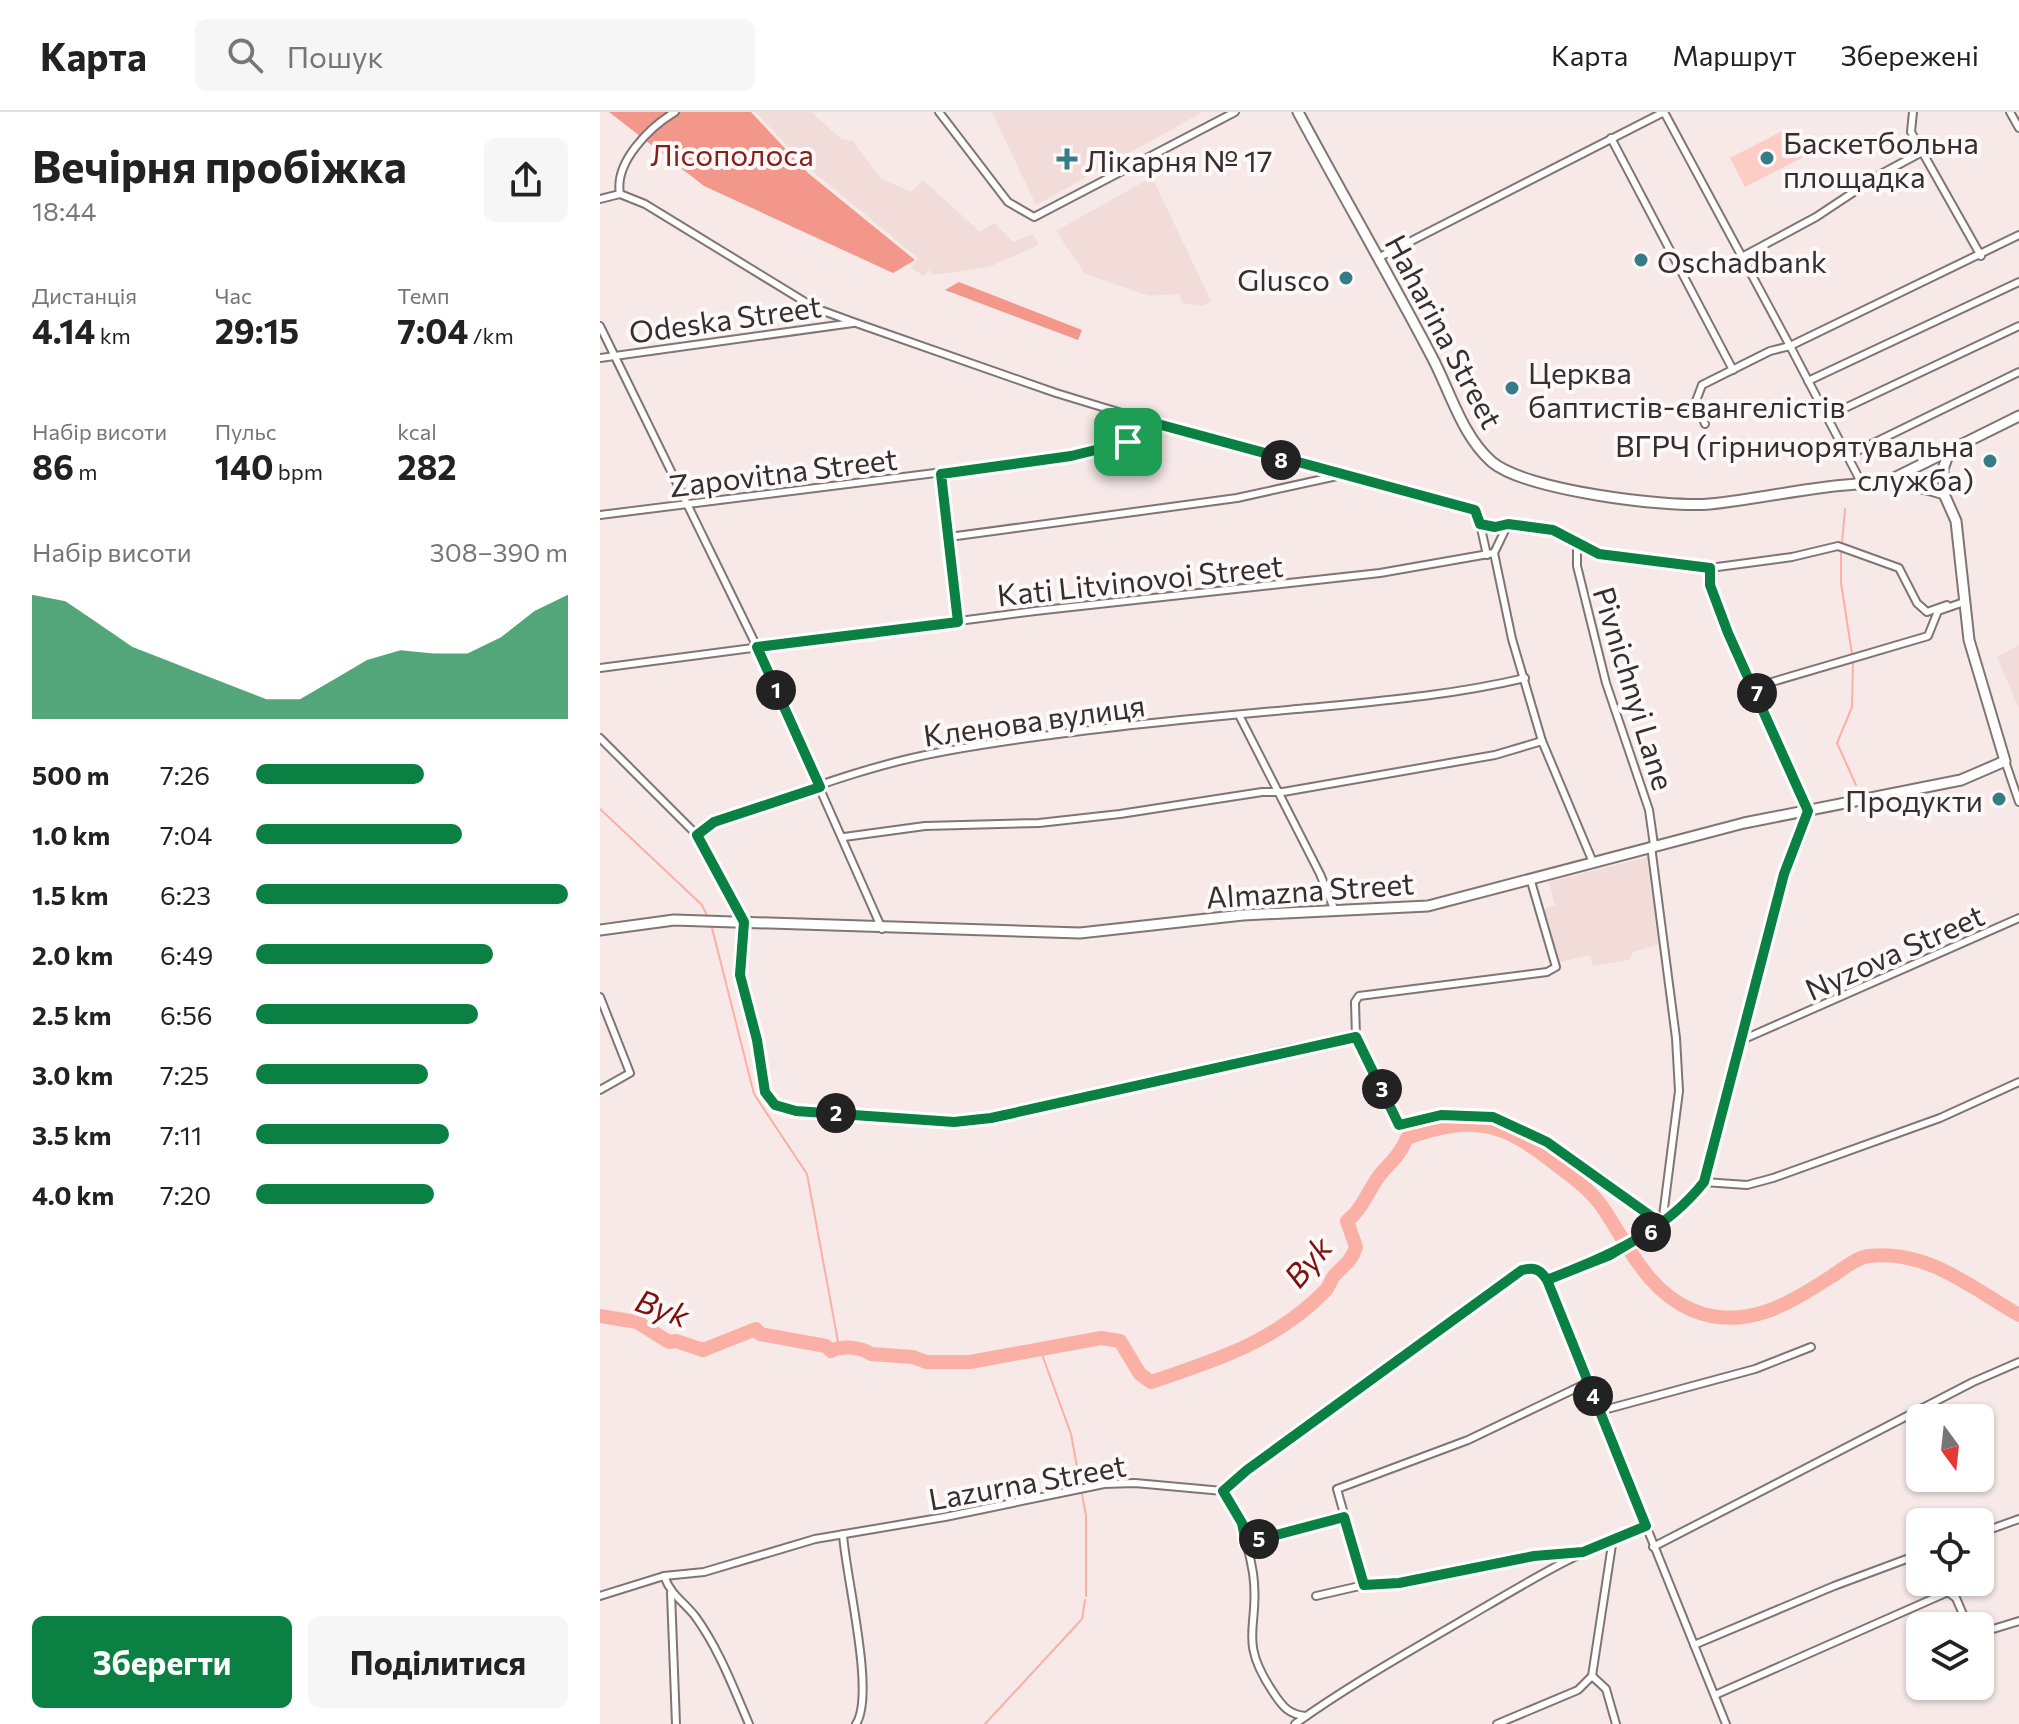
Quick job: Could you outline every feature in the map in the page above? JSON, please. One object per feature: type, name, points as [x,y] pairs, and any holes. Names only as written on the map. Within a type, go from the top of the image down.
[{"type":"main road","name":"Haharina Street","points":[[1298,112],[1473,440],[1493,463],[1517,475],[1572,490],[1639,500],[1706,504],[1861,482],[1916,486],[1944,494]]},
{"type":"main road","points":[[1882,483],[2019,416]]},
{"type":"main road","points":[[1950,450],[1943,469],[1944,494],[1956,521],[1969,640],[2005,761]]},
{"type":"main road","name":"Almazna Street","points":[[600,930],[674,920],[1080,933],[1243,915],[1428,906],[1592,860],[1961,780],[2005,761]]},
{"type":"street","points":[[620,194],[618,182],[627,161],[658,123],[675,112]]},
{"type":"street","points":[[939,112],[1008,202],[1034,217],[1235,112]]},
{"type":"street","points":[[1378,258],[1664,112],[1861,482]]},
{"type":"street","points":[[1913,112],[1911,132],[1981,256]]},
{"type":"street","points":[[2010,112],[2019,128]]},
{"type":"street","points":[[1611,138],[1733,370]]},
{"type":"street","points":[[1740,258],[1816,217],[1881,174],[1922,152]]},
{"type":"street","points":[[600,199],[620,194],[645,204],[815,308],[856,323],[1154,423],[1475,510],[1542,741],[1592,860]]},
{"type":"street","points":[[1705,424],[1696,401],[1698,391],[1770,351],[1790,346],[2019,235]]},
{"type":"street","points":[[1808,381],[2019,282]]},
{"type":"street","name":"Odeska Street","points":[[600,358],[856,323]]},
{"type":"street","points":[[600,326],[757,647],[844,837],[882,929]]},
{"type":"street","points":[[1828,416],[2019,326]]},
{"type":"street","points":[[1847,456],[2019,372]]},
{"type":"street","name":"Zapovitna Street","points":[[600,515],[1071,456],[1128,442],[1154,423]]},
{"type":"street","points":[[941,474],[958,622]]},
{"type":"street","points":[[949,537],[1237,498],[1310,485],[1341,475]]},
{"type":"street","points":[[1480,524],[1553,530],[1599,554],[1710,568],[1792,557],[1838,546],[1899,568],[1917,603],[1927,612],[1964,602]]},
{"type":"street","points":[[1490,554],[1508,524]]},
{"type":"street","name":"Pivnichnyi Lane","points":[[1577,544],[1577,566],[1606,683],[1649,810],[1676,1038],[1679,1091],[1662,1224]]},
{"type":"street","name":"Kati Litvinovoi Street","points":[[600,668],[1380,573],[1490,554]]},
{"type":"street","points":[[1547,1280],[1610,1255],[1640,1239],[1681,1209],[1704,1182],[1784,874],[1808,811],[1755,687],[1728,633],[1710,585],[1710,568]]},
{"type":"street","points":[[1755,687],[1928,636],[1933,619],[1947,605]]},
{"type":"street","name":"Кленова вулиця","points":[[697,835],[714,822],[881,765],[947,751],[1481,689],[1525,678]]},
{"type":"street","points":[[1239,715],[1316,864],[1335,911]]},
{"type":"street","points":[[600,738],[651,785],[697,835],[744,922],[740,975],[757,1040],[765,1092],[775,1105],[796,1111],[954,1122],[991,1118],[1356,1037]]},
{"type":"street","points":[[844,837],[925,826],[1039,823],[1276,790],[1283,792],[1495,755],[1542,741]]},
{"type":"street","points":[[600,752],[608,747]]},
{"type":"street","points":[[2005,761],[2019,802]]},
{"type":"street","points":[[1530,878],[1556,967],[1537,976],[1359,996],[1355,1002],[1356,1037],[1399,1125],[1441,1115],[1493,1117],[1547,1142],[1662,1224]]},
{"type":"street","name":"Nyzova Street","points":[[1742,1040],[2019,918]]},
{"type":"street","points":[[600,997],[630,1073],[600,1090]]},
{"type":"street","points":[[1704,1182],[1747,1185],[1773,1178],[1950,1114],[2019,1082]]},
{"type":"street","points":[[1306,1716],[1295,1716],[1286,1710],[1255,1664],[1251,1643],[1253,1574],[1242,1523],[1223,1491],[1489,1292],[1522,1270],[1532,1267],[1541,1271],[1547,1280],[1726,1724]]},
{"type":"street","points":[[1600,1411],[1755,1369],[1811,1347]]},
{"type":"street","points":[[1653,1547],[1983,1377],[2019,1362]]},
{"type":"street","points":[[1364,1585],[1337,1489],[1468,1440],[1587,1383]]},
{"type":"street","name":"Lazurna Street","points":[[600,1596],[664,1576],[704,1572],[785,1546],[1104,1484],[1135,1483],[1223,1491]]},
{"type":"street","points":[[1246,1543],[1344,1517]]},
{"type":"street","points":[[1994,1528],[2019,1519]]},
{"type":"street","points":[[1295,1724],[1370,1674],[1583,1552],[1646,1526]]},
{"type":"street","points":[[843,1534],[863,1698],[856,1724]]},
{"type":"street","points":[[1497,1724],[1578,1690],[1592,1676],[1613,1538]]},
{"type":"street","points":[[1316,1596],[1534,1556],[1583,1552]]},
{"type":"street","points":[[1694,1645],[1906,1559]]},
{"type":"street","points":[[664,1576],[671,1593],[676,1724]]},
{"type":"street","points":[[1715,1695],[1948,1592],[1956,1598],[1962,1612]]},
{"type":"street","points":[[671,1593],[693,1614],[724,1663],[749,1724]]},
{"type":"street","points":[[1994,1629],[2019,1621]]},
{"type":"street","points":[[1592,1676],[1606,1689],[1616,1724]]},
{"type":"shaded area","points":[[755,112],[811,112],[841,139],[853,141],[880,178],[911,192],[923,180],[980,232],[994,223],[1013,242],[1033,234],[1039,245],[989,267],[933,275],[929,270],[924,277],[911,267],[918,258],[811,170]]},
{"type":"shaded area","name":"Лікарня № 17","points":[[992,112],[1203,112],[1036,205]]},
{"type":"shaded area","name":"Баскетбольна площадка","points":[[1788,128],[1803,157],[1745,187],[1730,158]]},
{"type":"shaded area","points":[[1152,177],[1211,301],[1202,306],[1183,303],[1178,294],[1149,296],[1085,274],[1056,231]]},
{"type":"shaded area","points":[[2019,645],[2019,709],[1997,657]]},
{"type":"shaded area","points":[[1648,857],[1660,944],[1633,952],[1630,960],[1593,966],[1590,955],[1560,962],[1544,909],[1555,905],[1549,882]]},
{"type":"green space","name":"Лісополоса","points":[[609,112],[751,112],[808,173],[915,260],[893,273],[704,186]]},
{"type":"green space","points":[[959,282],[1082,330],[1078,340],[945,290]]},
{"type":"waterway","points":[[1842,543],[1845,509]]},
{"type":"waterway","points":[[1841,550],[1841,583],[1852,654]]},
{"type":"waterway","points":[[1853,662],[1852,707],[1837,743],[1856,785]]},
{"type":"waterway","points":[[600,809],[702,905],[708,918]]},
{"type":"waterway","points":[[711,924],[754,1094],[807,1174],[839,1347]]},
{"type":"waterway","name":"Byk","points":[[600,1316],[637,1322],[669,1342],[676,1341],[703,1350],[756,1329],[760,1334],[826,1346],[831,1351],[851,1348],[871,1354],[913,1357],[926,1362],[970,1362],[1101,1338],[1120,1341],[1140,1374],[1151,1382],[1244,1347],[1306,1309],[1327,1289],[1352,1256],[1356,1247],[1347,1221],[1407,1138],[1451,1126],[1470,1125],[1504,1131],[1538,1151],[1577,1181],[1600,1204],[1641,1268],[1663,1292],[1692,1310],[1730,1318],[1765,1312],[1783,1305],[1860,1259],[1890,1255],[1949,1273],[2019,1315]]},
{"type":"waterway","points":[[1040,1349],[1071,1434],[1086,1516],[1086,1596]]},
{"type":"waterway","points":[[985,1724],[1082,1619],[1085,1600]]},
{"type":"place","name":"Баскетбольна площадка","points":[[1767,158]]},
{"type":"place","name":"Лікарня № 17","points":[[1067,159]]},
{"type":"place","name":"Oschadbank","points":[[1641,260]]},
{"type":"place","name":"Glusco","points":[[1346,278]]},
{"type":"place","name":"Церква баптистів-євангелістів","points":[[1512,388]]},
{"type":"place","name":"ВГРЧ (гірничорятувальна служба)","points":[[1990,461]]},
{"type":"place","name":"Продукти","points":[[1999,799]]},
{"type":"route","points":[[1128,442],[1071,456],[941,474],[958,622],[757,647],[820,787],[714,822],[697,835],[744,922],[740,975],[757,1040],[765,1092],[775,1105],[796,1111],[954,1122],[1028,1112],[1288,1049],[1356,1037],[1399,1125],[1441,1115],[1493,1117],[1547,1142],[1662,1224],[1610,1255],[1547,1280],[1561,1323],[1646,1526],[1583,1552],[1534,1556],[1399,1583],[1364,1585],[1344,1517],[1246,1543],[1242,1523],[1223,1491],[1247,1470],[1522,1270],[1532,1267],[1541,1271],[1547,1280],[1610,1255],[1674,1217],[1704,1182],[1784,874],[1808,811],[1755,687],[1728,633],[1710,585],[1710,568],[1599,554],[1586,550],[1553,530],[1480,524],[1475,510],[1301,466],[1154,423],[1128,442]]}]
